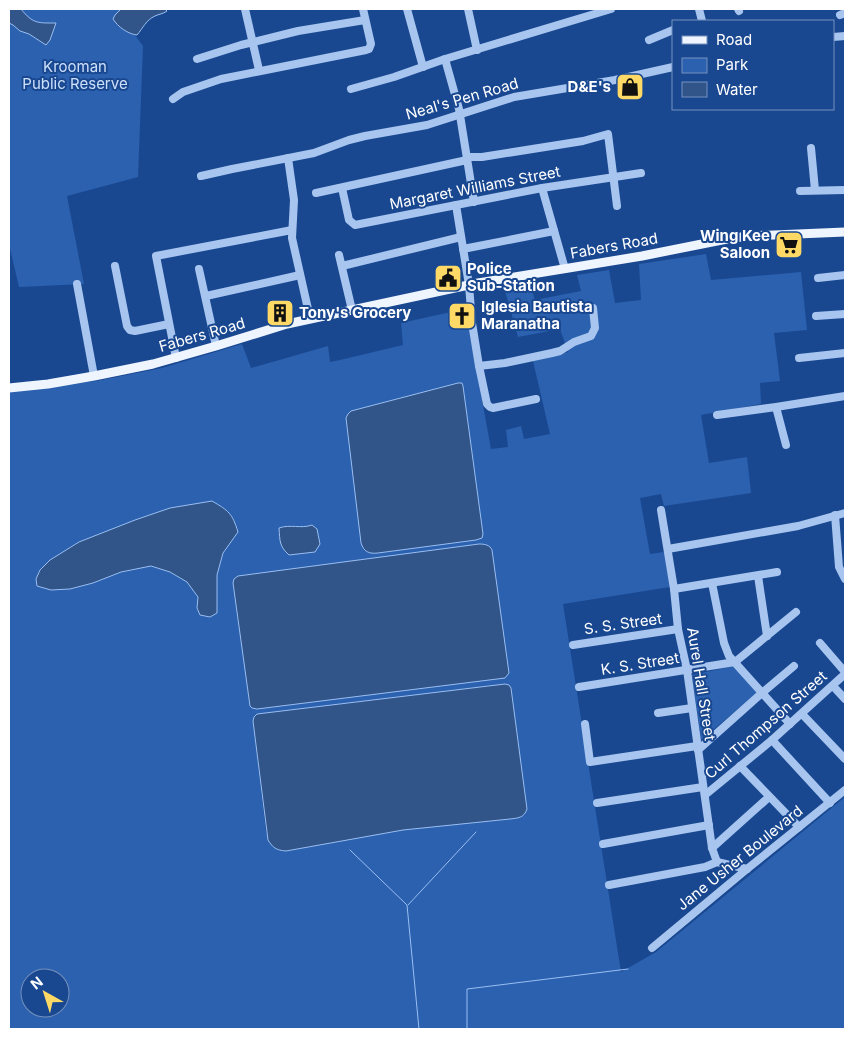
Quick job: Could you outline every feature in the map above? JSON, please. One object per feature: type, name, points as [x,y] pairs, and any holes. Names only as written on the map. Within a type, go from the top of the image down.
[{"type":"main road","name":"Fabers Road","points":[[9,388],[94,376],[176,358],[310,318],[469,285],[748,236],[845,232]]},
{"type":"street","points":[[245,9],[259,70]]},
{"type":"street","points":[[173,99],[183,92],[215,80],[259,70],[363,52],[369,49],[371,44],[363,9]]},
{"type":"street","points":[[407,9],[423,67]]},
{"type":"street","points":[[468,9],[477,50]]},
{"type":"street","points":[[351,89],[610,9]]},
{"type":"street","points":[[699,9],[699,20]]},
{"type":"street","points":[[197,59],[241,45],[365,20]]},
{"type":"street","points":[[648,40],[672,30]]},
{"type":"street","points":[[445,59],[460,115],[474,202]]},
{"type":"street","name":"Neal's Pen Road","points":[[201,176],[314,154],[343,142],[365,136],[427,125],[523,95],[672,67]]},
{"type":"street","points":[[316,193],[467,159],[583,140],[608,134],[617,206]]},
{"type":"street","points":[[811,148],[815,190]]},
{"type":"street","points":[[288,158],[294,200],[292,238],[310,318]]},
{"type":"street","name":"Margaret Williams Street","points":[[342,188],[350,220],[355,225],[542,188],[641,173]]},
{"type":"street","points":[[542,188],[565,269]]},
{"type":"street","points":[[800,191],[845,190]]},
{"type":"street","points":[[456,205],[469,285],[472,323],[486,401],[490,407],[536,399]]},
{"type":"street","points":[[176,358],[156,256],[292,230]]},
{"type":"street","points":[[463,249],[554,231]]},
{"type":"street","points":[[342,266],[461,236]]},
{"type":"street","points":[[339,256],[352,310]]},
{"type":"street","points":[[115,266],[127,326],[130,330],[134,331],[169,324]]},
{"type":"street","points":[[199,269],[216,346]]},
{"type":"street","points":[[818,278],[845,274]]},
{"type":"street","points":[[206,296],[300,275]]},
{"type":"street","points":[[77,284],[94,376]]},
{"type":"street","points":[[479,366],[505,363],[560,351],[574,342],[591,336],[595,328],[594,308]]},
{"type":"street","points":[[816,316],[845,314]]},
{"type":"street","points":[[799,358],[845,353]]},
{"type":"street","points":[[717,415],[845,396]]},
{"type":"street","points":[[776,407],[786,445]]},
{"type":"street","name":"Aurel Hall Street","points":[[661,510],[674,589],[678,629],[687,670],[712,848],[717,862]]},
{"type":"street","points":[[668,548],[798,526],[845,513]]},
{"type":"street","points":[[835,515],[839,567],[843,576]]},
{"type":"street","points":[[674,589],[777,572]]},
{"type":"street","points":[[758,576],[766,636]]},
{"type":"street","points":[[712,583],[724,643],[729,656],[790,724]]},
{"type":"street","points":[[735,662],[796,612]]},
{"type":"street","name":"S. S. Street","points":[[572,645],[678,629]]},
{"type":"street","points":[[820,644],[845,673]]},
{"type":"street","name":"K. S. Street","points":[[579,687],[735,662]]},
{"type":"street","points":[[584,724],[590,762],[697,748],[794,666]]},
{"type":"street","name":"Curl Thompson Street","points":[[705,795],[802,714],[845,673]]},
{"type":"street","points":[[833,686],[845,699]]},
{"type":"street","points":[[658,713],[692,708]]},
{"type":"street","points":[[802,714],[845,760]]},
{"type":"street","points":[[772,740],[830,802]]},
{"type":"street","points":[[740,766],[799,827]]},
{"type":"street","points":[[596,803],[703,787]]},
{"type":"street","name":"Jane Usher Boulevard","points":[[652,948],[746,869],[845,790]]},
{"type":"street","points":[[712,848],[769,797]]},
{"type":"street","points":[[603,844],[709,825]]},
{"type":"street","points":[[609,884],[705,867],[717,862],[746,869]]},
{"type":"green space","name":"Krooman Public Reserve","points":[[21,9],[121,9],[118,12],[143,46],[138,177],[67,196],[84,284],[19,287],[9,244],[9,19]]},
{"type":"green space","points":[[706,254],[711,280],[801,272],[807,330],[774,333],[780,381],[760,383],[761,404],[701,415],[709,463],[747,457],[751,493],[664,506],[661,494],[640,498],[650,554],[664,552],[670,587],[563,604],[621,972],[656,952],[845,797],[845,1029],[9,1029],[9,390],[96,381],[162,368],[242,344],[251,368],[328,346],[330,362],[403,345],[401,323],[451,312],[455,330],[469,328],[491,449],[508,447],[506,430],[521,426],[524,439],[550,434],[533,361],[568,352],[560,329],[518,337],[504,287],[529,282],[535,300],[581,291],[577,275],[609,270],[615,303],[641,300],[639,264]],"holes":[[[462,383],[463,386],[482,538],[378,553],[351,411]],[[212,501],[238,532],[223,553],[217,575],[217,613],[210,617],[200,615],[197,608],[198,597],[187,582],[170,572],[151,566],[121,572],[93,583],[70,589],[51,590],[36,579],[40,570],[50,560],[79,542],[170,508]],[[295,526],[305,528],[300,553],[290,555],[283,527]],[[479,544],[492,550],[509,673],[503,678],[257,709],[250,706],[233,583],[234,579],[238,576]],[[509,685],[511,688],[527,809],[518,818],[403,830],[286,851],[278,850],[266,832],[253,721],[257,714]]]},
{"type":"green space","points":[[734,666],[757,693],[701,740],[692,675]]},
{"type":"water","points":[[9,9],[21,9],[29,18],[36,22],[56,23],[50,40],[46,45],[9,23]]},
{"type":"water","points":[[121,9],[165,9],[167,11],[149,20],[137,35],[124,30],[113,19]]},
{"type":"water","points":[[462,383],[463,386],[482,538],[378,553],[367,552],[361,543],[346,418],[348,414],[351,411]]},
{"type":"water","points":[[212,501],[229,513],[238,532],[223,553],[217,575],[217,613],[210,617],[200,615],[197,608],[198,597],[187,582],[170,572],[151,566],[121,572],[93,583],[70,589],[51,590],[37,586],[36,579],[40,570],[50,560],[79,542],[170,508]]},
{"type":"water","points":[[312,525],[317,529],[320,544],[315,552],[289,555],[282,546],[279,528]]},
{"type":"water","points":[[479,544],[487,545],[492,550],[509,673],[505,678],[257,709],[250,706],[233,583],[234,579],[238,576]]},
{"type":"water","points":[[505,684],[511,688],[527,809],[522,816],[510,819],[403,830],[286,851],[275,848],[270,843],[268,840],[253,721],[257,714]]},
{"type":"waterway","points":[[408,905],[476,832]]},
{"type":"waterway","points":[[350,850],[407,905],[419,1029]]},
{"type":"waterway","points":[[467,1029],[467,989],[628,969]]},
{"type":"place","name":"D&E's","points":[[630,87]]},
{"type":"place","name":"Wing Kee Saloon","points":[[789,245]]},
{"type":"place","name":"Police Sub-Station","points":[[448,278]]},
{"type":"place","name":"Tony's Grocery","points":[[280,313]]},
{"type":"place","name":"Iglesia Bautista Maranatha","points":[[462,316]]}]
